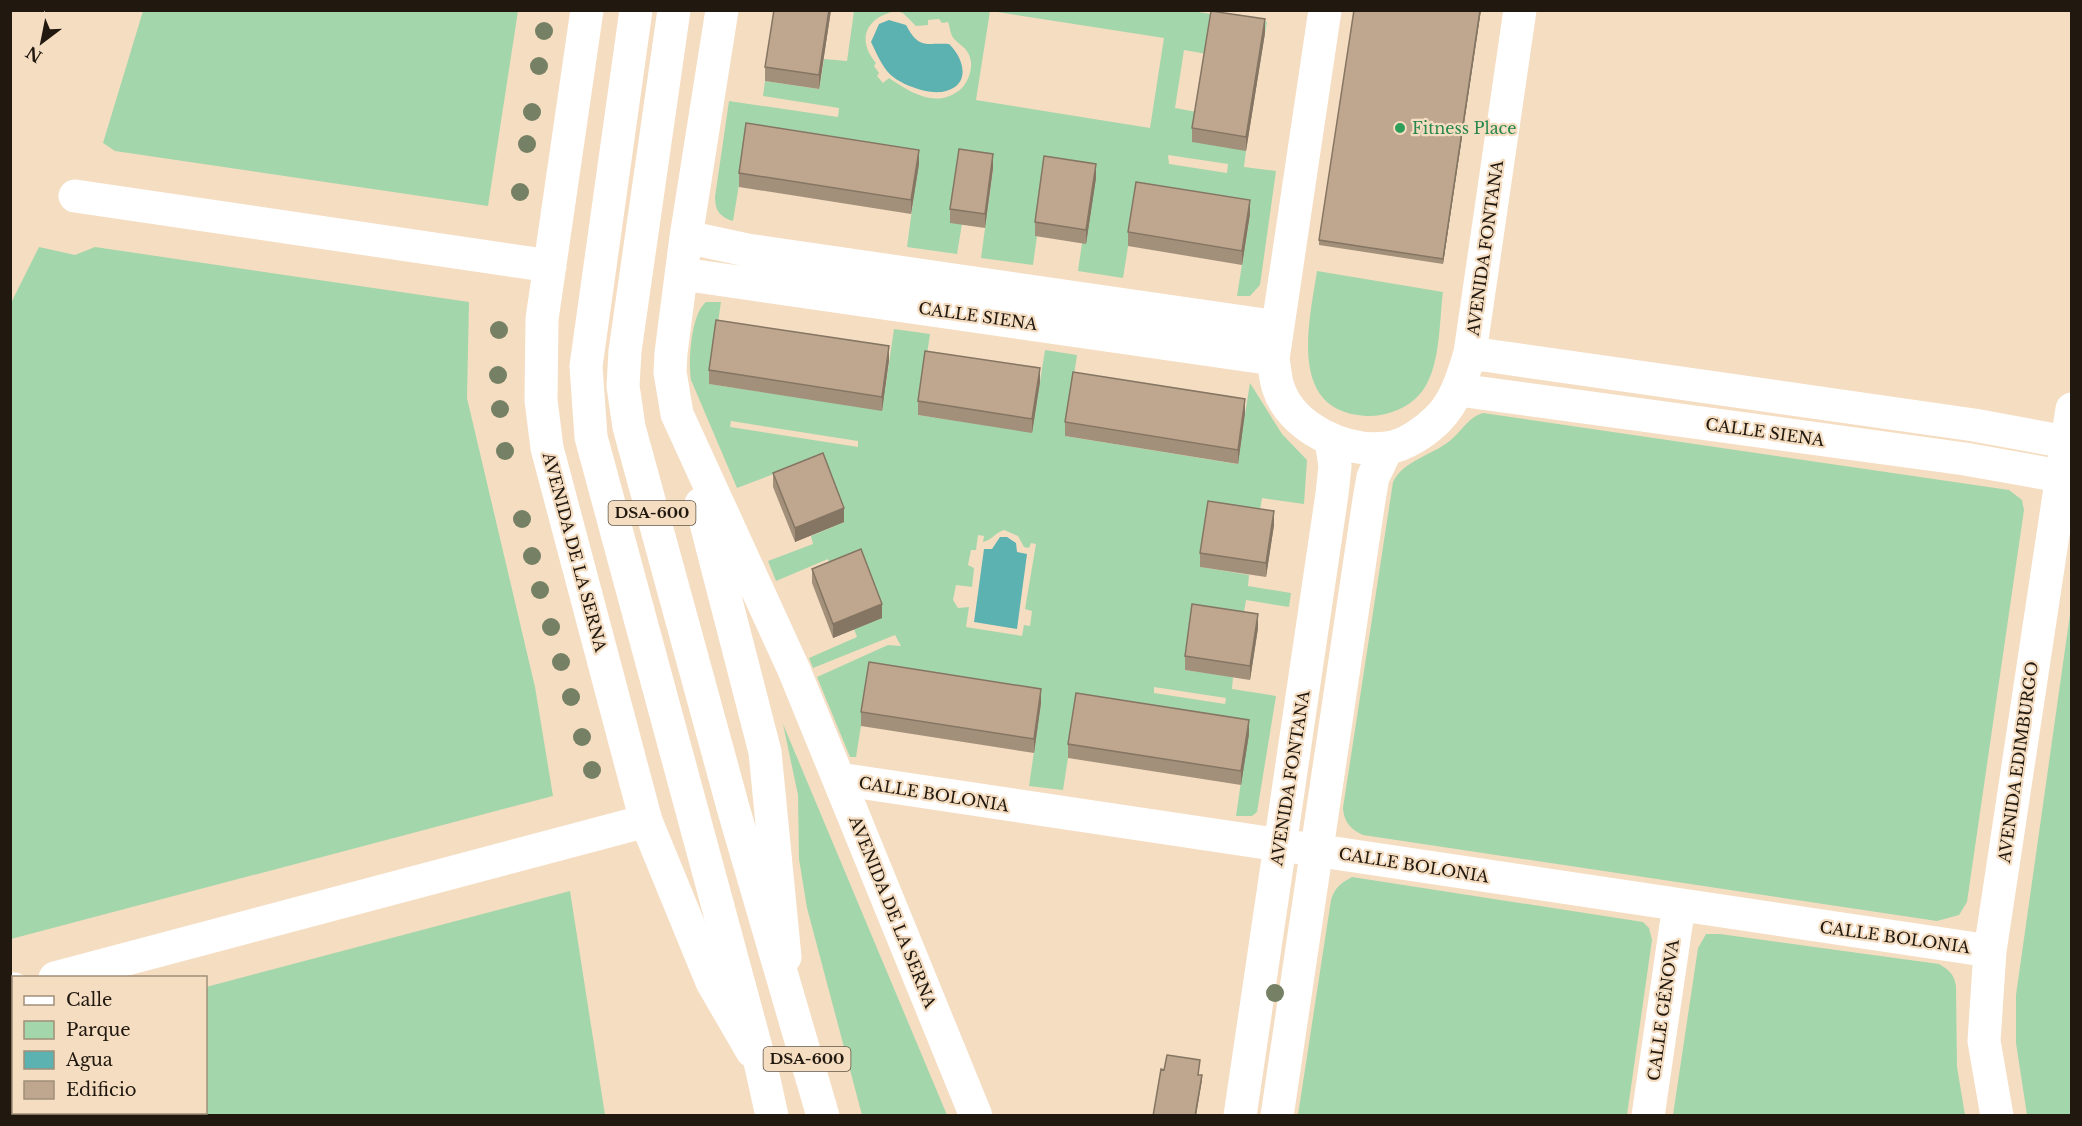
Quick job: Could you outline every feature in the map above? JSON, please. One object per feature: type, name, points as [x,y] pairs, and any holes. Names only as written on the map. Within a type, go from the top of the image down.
[{"type":"street","name":"AVENIDA DE LA SERNA","points":[[587,10],[550,266],[541,347],[541,400],[547,448],[646,821],[712,982],[761,1066]]},
{"type":"street","name":"AVENIDA DE LA SERNA","points":[[636,10],[586,366],[591,437],[761,1066],[772,1116]]},
{"type":"street","name":"AVENIDA DE LA SERNA","points":[[674,10],[639,247],[625,351],[623,386],[629,427],[823,1116]]},
{"type":"street","name":"AVENIDA DE LA SERNA","points":[[722,10],[686,237],[670,372],[677,414],[746,670],[765,752],[790,1003]]},
{"type":"street","name":"AVENIDA FONTANA","points":[[1325,10],[1273,359],[1278,388],[1292,412],[1306,424],[1331,441],[1387,448],[1413,438],[1439,418],[1459,390],[1470,353],[1520,10]]},
{"type":"street","points":[[75,196],[550,266]]},
{"type":"street","name":"CALLE SIENA","points":[[686,237],[747,250],[1277,327]]},
{"type":"street","name":"CALLE SIENA","points":[[682,274],[1273,359]]},
{"type":"street","points":[[1470,353],[1974,425],[2069,442]]},
{"type":"street","name":"CALLE SIENA","points":[[1459,390],[1965,459],[2067,477]]},
{"type":"street","name":"AVENIDA EDIMBURGO","points":[[1997,1116],[1984,1041],[1990,951],[2067,477],[2072,409]]},
{"type":"street","name":"AVENIDA DE LA SERNA","points":[[677,414],[794,670],[976,1116]]},
{"type":"street","name":"AVENIDA FONTANA","points":[[1240,1116],[1332,494],[1335,466],[1331,441]]},
{"type":"street","points":[[1277,1116],[1368,500],[1373,477],[1387,448]]},
{"type":"street","name":"CALLE BOLONIA","points":[[839,779],[1990,951]]},
{"type":"street","points":[[63,976],[646,821]]},
{"type":"street","name":"CALLE GÉNOVA","points":[[1648,1116],[1679,905]]},
{"type":"green space","points":[[143,11],[518,11],[488,206],[115,151],[103,143]]},
{"type":"green space","points":[[854,11],[896,11],[990,11],[976,100],[1150,128],[1164,38],[991,11],[1191,11],[1267,22],[1265,33],[1207,54],[1184,50],[1175,108],[1197,112],[1246,151],[1244,167],[1276,171],[1260,285],[1250,296],[1237,296],[1250,214],[1136,197],[1123,278],[1078,271],[1082,243],[1086,243],[1035,235],[1037,236],[1033,265],[981,258],[993,169],[962,224],[957,254],[907,247],[918,164],[747,137],[733,221],[725,218],[717,210],[715,197],[729,101],[838,117],[839,108],[763,96],[765,81],[819,89],[824,59],[847,61]],"holes":[[[896,11],[903,13],[916,26],[928,25],[928,20],[939,19],[942,23],[948,22],[952,36],[968,52],[971,62],[969,76],[962,88],[953,95],[944,98],[925,97],[915,94],[889,78],[883,83],[877,76],[879,73],[874,66],[876,63],[866,46],[867,31],[877,18]],[[1168,155],[1228,164],[1227,173],[1169,164]]]},
{"type":"green space","points":[[39,247],[75,255],[95,247],[469,302],[467,398],[535,687],[553,796],[11,939],[10,305]]},
{"type":"green space","points":[[1317,271],[1443,292],[1438,345],[1432,372],[1420,394],[1409,404],[1388,413],[1366,416],[1341,411],[1324,399],[1314,382],[1309,362],[1310,315]]},
{"type":"green space","points":[[706,302],[721,302],[709,384],[882,410],[894,329],[930,334],[918,415],[1032,432],[1045,350],[1077,355],[1065,436],[1237,464],[1250,383],[1282,434],[1307,460],[1304,504],[1262,498],[1258,523],[1201,567],[1249,575],[1248,586],[1291,593],[1289,607],[1246,600],[1242,625],[1185,670],[1233,677],[1232,689],[1276,696],[1257,812],[1252,816],[1236,816],[1248,734],[1076,707],[1063,790],[1029,786],[1041,703],[869,676],[856,757],[850,757],[817,677],[888,645],[901,646],[895,635],[813,668],[809,658],[857,637],[828,559],[776,581],[768,561],[813,544],[811,536],[844,522],[792,467],[737,488],[691,380],[692,339],[701,308]],"holes":[[[731,421],[858,441],[858,447],[730,427]],[[1004,530],[1018,536],[1024,547],[1029,548],[1031,543],[1036,544],[1025,609],[1032,611],[1030,626],[1024,625],[1022,636],[966,627],[969,607],[958,608],[953,600],[956,585],[972,587],[974,568],[968,565],[971,550],[976,550],[978,535],[984,536],[983,542]],[[1154,687],[1226,698],[1225,704],[1154,693]]]},
{"type":"green space","points":[[1483,413],[2009,490],[2022,500],[2024,510],[1967,902],[1959,915],[1937,921],[1363,835],[1351,828],[1346,821],[1343,808],[1393,482],[1398,474],[1412,462],[1447,443],[1470,420]]},
{"type":"green space","points":[[2071,607],[2071,1115],[2027,1115],[2016,1043],[2016,995]]},
{"type":"green space","points":[[783,724],[947,1115],[862,1115],[807,908],[799,859],[798,795]]},
{"type":"green space","points":[[1352,877],[1643,922],[1649,928],[1652,940],[1627,1115],[1298,1115],[1331,900],[1339,886]]},
{"type":"green space","points":[[570,891],[605,1115],[11,1115],[12,1038],[12,1114],[207,1114],[207,987]]},
{"type":"green space","points":[[1706,934],[1939,964],[1946,968],[1952,975],[1956,986],[1957,1067],[1965,1115],[1673,1115],[1698,948]]},
{"type":"water","points":[[889,20],[906,25],[915,38],[923,43],[949,44],[961,63],[962,76],[959,83],[946,91],[931,92],[906,84],[892,76],[882,64],[871,42],[879,24]]},
{"type":"water","points":[[1000,537],[1007,537],[1016,543],[1017,552],[1027,554],[1017,629],[974,622],[984,549],[992,549]]},
{"type":"building","points":[[774,10],[829,10],[819,75],[765,67]]},
{"type":"building","name":"Fitness Place","points":[[1354,10],[1480,10],[1443,259],[1319,240]]},
{"type":"building","points":[[1211,11],[1265,19],[1246,137],[1192,128]]},
{"type":"building","points":[[746,123],[919,150],[911,200],[739,173]]},
{"type":"building","points":[[959,149],[993,154],[985,214],[950,209]]},
{"type":"building","points":[[1044,156],[1096,164],[1086,230],[1035,222]]},
{"type":"building","points":[[1136,182],[1250,200],[1242,251],[1128,232]]},
{"type":"building","points":[[716,320],[889,346],[882,397],[709,370]]},
{"type":"building","points":[[925,351],[1040,368],[1032,419],[918,401]]},
{"type":"building","points":[[1073,372],[1245,399],[1238,450],[1065,422]]},
{"type":"building","points":[[823,453],[844,508],[795,528],[773,473]]},
{"type":"building","points":[[1208,501],[1274,511],[1266,563],[1200,553]]},
{"type":"building","points":[[861,549],[882,604],[833,624],[812,569]]},
{"type":"building","points":[[1192,604],[1258,614],[1250,666],[1185,656]]},
{"type":"building","points":[[869,662],[1041,689],[1034,739],[861,712]]},
{"type":"building","points":[[1076,693],[1249,720],[1241,771],[1068,744]]},
{"type":"building","points":[[1167,1055],[1200,1060],[1198,1075],[1202,1075],[1195,1116],[1153,1116],[1161,1069],[1164,1070]]},
{"type":"place","name":"Fitness Place","points":[[1400,128]]}]
